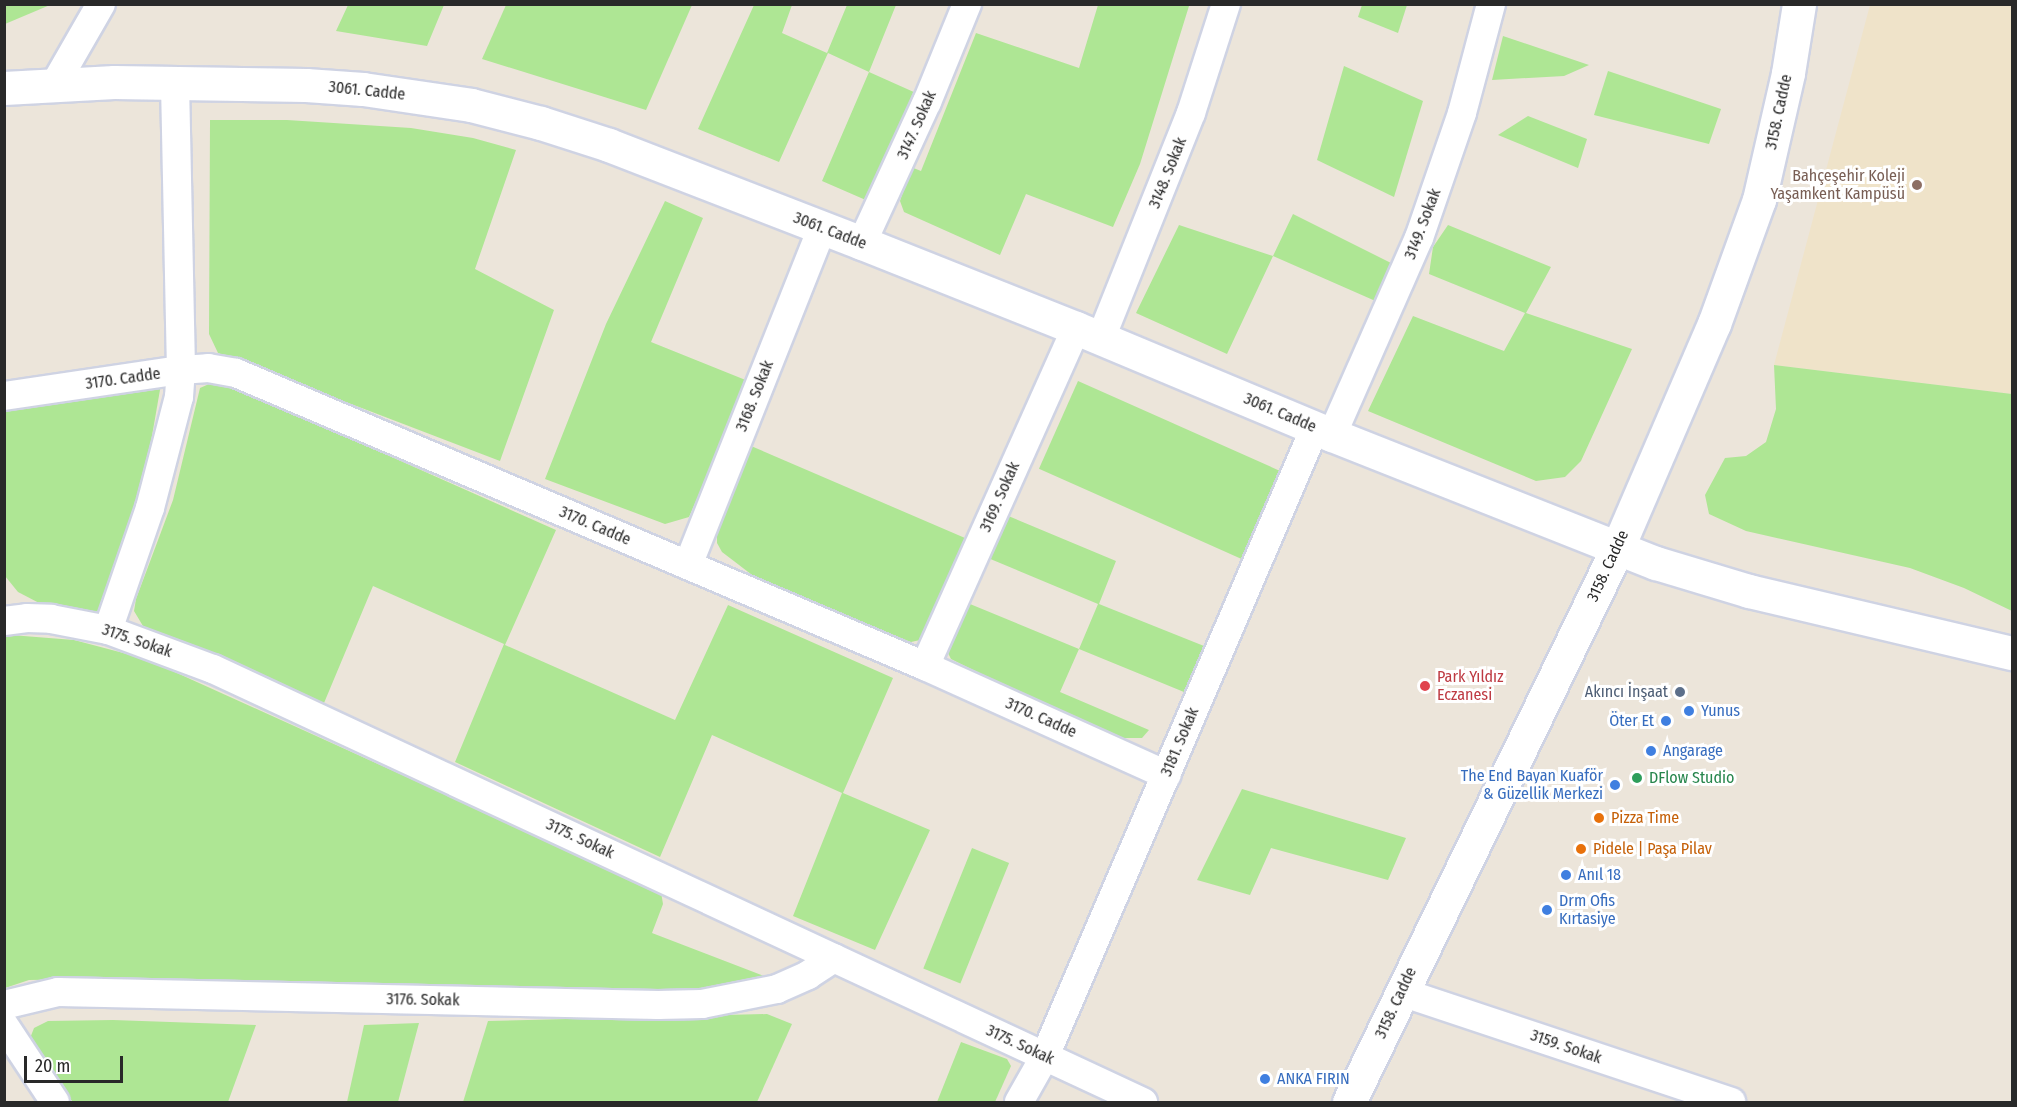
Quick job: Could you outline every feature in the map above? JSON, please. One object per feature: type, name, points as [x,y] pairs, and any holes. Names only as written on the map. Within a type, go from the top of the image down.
[{"type":"street","points":[[55,84],[101,4]]},
{"type":"street","name":"3147. Sokak","points":[[862,243],[927,102],[967,4]]},
{"type":"street","name":"3148. Sokak","points":[[1088,333],[1191,113],[1226,4]]},
{"type":"street","name":"3149. Sokak","points":[[1324,431],[1419,238],[1462,113],[1491,4]]},
{"type":"street","name":"3158. Cadde","points":[[1349,1102],[1617,549],[1683,399],[1741,254],[1773,143],[1798,4]]},
{"type":"street","points":[[108,630],[132,566],[179,397],[181,370],[175,83]]},
{"type":"street","name":"3061. Cadde","points":[[6,85],[248,83],[363,89],[471,105],[609,144],[1088,333],[1617,549],[1688,574],[1749,591],[2013,653]]},
{"type":"street","name":"3168. Sokak","points":[[687,565],[822,228]]},
{"type":"street","name":"3169. Sokak","points":[[925,666],[1088,333]]},
{"type":"street","name":"3170. Cadde","points":[[4,396],[181,370],[208,368],[236,373],[925,666],[1166,775]]},
{"type":"street","name":"3181. Sokak","points":[[1019,1102],[1045,1056],[1166,775],[1324,431]]},
{"type":"street","name":"3175. Sokak","points":[[5,619],[51,619],[108,630],[173,653],[277,698],[1143,1102]]},
{"type":"street","name":"3176. Sokak","points":[[4,1005],[58,992],[646,1005],[702,1004],[777,989],[808,975],[834,958]]},
{"type":"street","name":"3159. Sokak","points":[[1401,992],[1731,1102]]},
{"type":"street","points":[[4,1025],[55,1102]]},
{"type":"shaded area","name":"Bahçeşehir Koleji Yaşamkent Kampüsü","points":[[1870,5],[2012,5],[2012,394],[1774,365]]},
{"type":"green space","points":[[5,4],[50,5],[5,24]]},
{"type":"green space","points":[[348,4],[444,5],[427,46],[336,31]]},
{"type":"green space","points":[[1185,4],[1189,6],[1140,164],[1113,227],[1026,194],[1000,255],[904,212],[900,201],[911,167],[921,171],[976,33],[1079,68],[1098,5]]},
{"type":"green space","points":[[506,5],[692,5],[646,110],[482,59]]},
{"type":"green space","points":[[754,5],[792,5],[782,33],[827,53],[847,5],[896,5],[869,72],[828,53],[779,162],[698,129]]},
{"type":"green space","points":[[1362,5],[1407,5],[1398,33],[1358,17]]},
{"type":"green space","points":[[1503,36],[1589,65],[1564,76],[1492,80]]},
{"type":"green space","points":[[1344,66],[1423,101],[1394,197],[1317,160]]},
{"type":"green space","points":[[1608,71],[1721,109],[1709,144],[1594,115]]},
{"type":"green space","points":[[869,72],[916,93],[868,201],[822,181]]},
{"type":"green space","points":[[1528,116],[1587,139],[1578,168],[1498,135]]},
{"type":"green space","points":[[210,120],[287,120],[411,128],[473,138],[516,150],[475,269],[554,310],[500,461],[218,353],[209,334]]},
{"type":"green space","points":[[665,201],[703,218],[651,342],[748,381],[689,517],[665,524],[545,479],[606,324]]},
{"type":"green space","points":[[1293,214],[1395,265],[1380,303],[1273,256]]},
{"type":"green space","points":[[1179,225],[1273,256],[1227,354],[1136,313]]},
{"type":"green space","points":[[1448,225],[1551,267],[1526,313],[1632,349],[1581,461],[1565,477],[1536,481],[1368,411],[1413,316],[1504,351],[1525,313],[1429,274],[1433,247]]},
{"type":"green space","points":[[1774,365],[2012,394],[2012,611],[1964,588],[1910,568],[1746,531],[1709,514],[1705,495],[1725,458],[1746,456],[1766,442],[1776,409]]},
{"type":"green space","points":[[218,380],[556,530],[505,645],[675,720],[728,605],[893,678],[843,793],[930,830],[875,950],[793,916],[842,793],[712,735],[660,857],[455,762],[504,644],[373,586],[324,703],[143,626],[134,611],[136,599],[173,500],[200,388]]},
{"type":"green space","points":[[1078,381],[1282,472],[1243,559],[1039,469]]},
{"type":"green space","points":[[161,384],[141,499],[106,606],[92,615],[43,605],[18,592],[5,576],[4,407]]},
{"type":"green space","points":[[744,443],[965,538],[925,635],[920,640],[911,642],[760,581],[722,552],[717,543],[717,525]]},
{"type":"green space","points":[[1006,515],[1116,561],[1099,604],[1204,646],[1184,692],[1079,649],[1098,604],[988,558]]},
{"type":"green space","points":[[970,604],[1079,649],[1060,692],[1149,730],[1142,738],[1123,738],[1061,714],[951,659],[948,653]]},
{"type":"green space","points":[[11,635],[74,640],[146,659],[661,892],[663,904],[652,933],[772,979],[722,990],[675,993],[85,979],[29,980],[5,988],[4,638]]},
{"type":"green space","points":[[1242,789],[1406,838],[1388,880],[1271,848],[1250,895],[1197,880]]},
{"type":"green space","points":[[972,848],[1009,863],[960,984],[923,969]]},
{"type":"green space","points":[[767,1014],[792,1024],[757,1102],[463,1102],[488,1021]]},
{"type":"green space","points":[[113,1020],[256,1025],[228,1102],[73,1102],[31,1054],[29,1041],[34,1028],[48,1021]]},
{"type":"green space","points":[[419,1023],[398,1102],[347,1102],[364,1025]]},
{"type":"green space","points":[[961,1042],[1007,1059],[1011,1066],[995,1102],[937,1102]]},
{"type":"place","name":"Bahçeşehir Koleji Yaşamkent Kampüsü","points":[[1917,185]]},
{"type":"place","name":"Park Yıldız Eczanesi","points":[[1425,686]]},
{"type":"place","name":"Akıncı İnşaat","points":[[1680,692]]},
{"type":"place","name":"Yunus","points":[[1689,711]]},
{"type":"place","name":"Öter Et","points":[[1666,721]]},
{"type":"place","name":"Angarage","points":[[1651,751]]},
{"type":"place","name":"DFlow Studio","points":[[1637,778]]},
{"type":"place","name":"The End Bayan Kuaför & Güzellik Merkezi","points":[[1615,785]]},
{"type":"place","name":"Pizza Time","points":[[1599,818]]},
{"type":"place","name":"Pidele | Paşa Pilav","points":[[1581,849]]},
{"type":"place","name":"Anıl 18","points":[[1566,875]]},
{"type":"place","name":"Drm Ofis Kırtasiye","points":[[1547,910]]},
{"type":"place","name":"ANKA FIRIN","points":[[1265,1079]]}]
